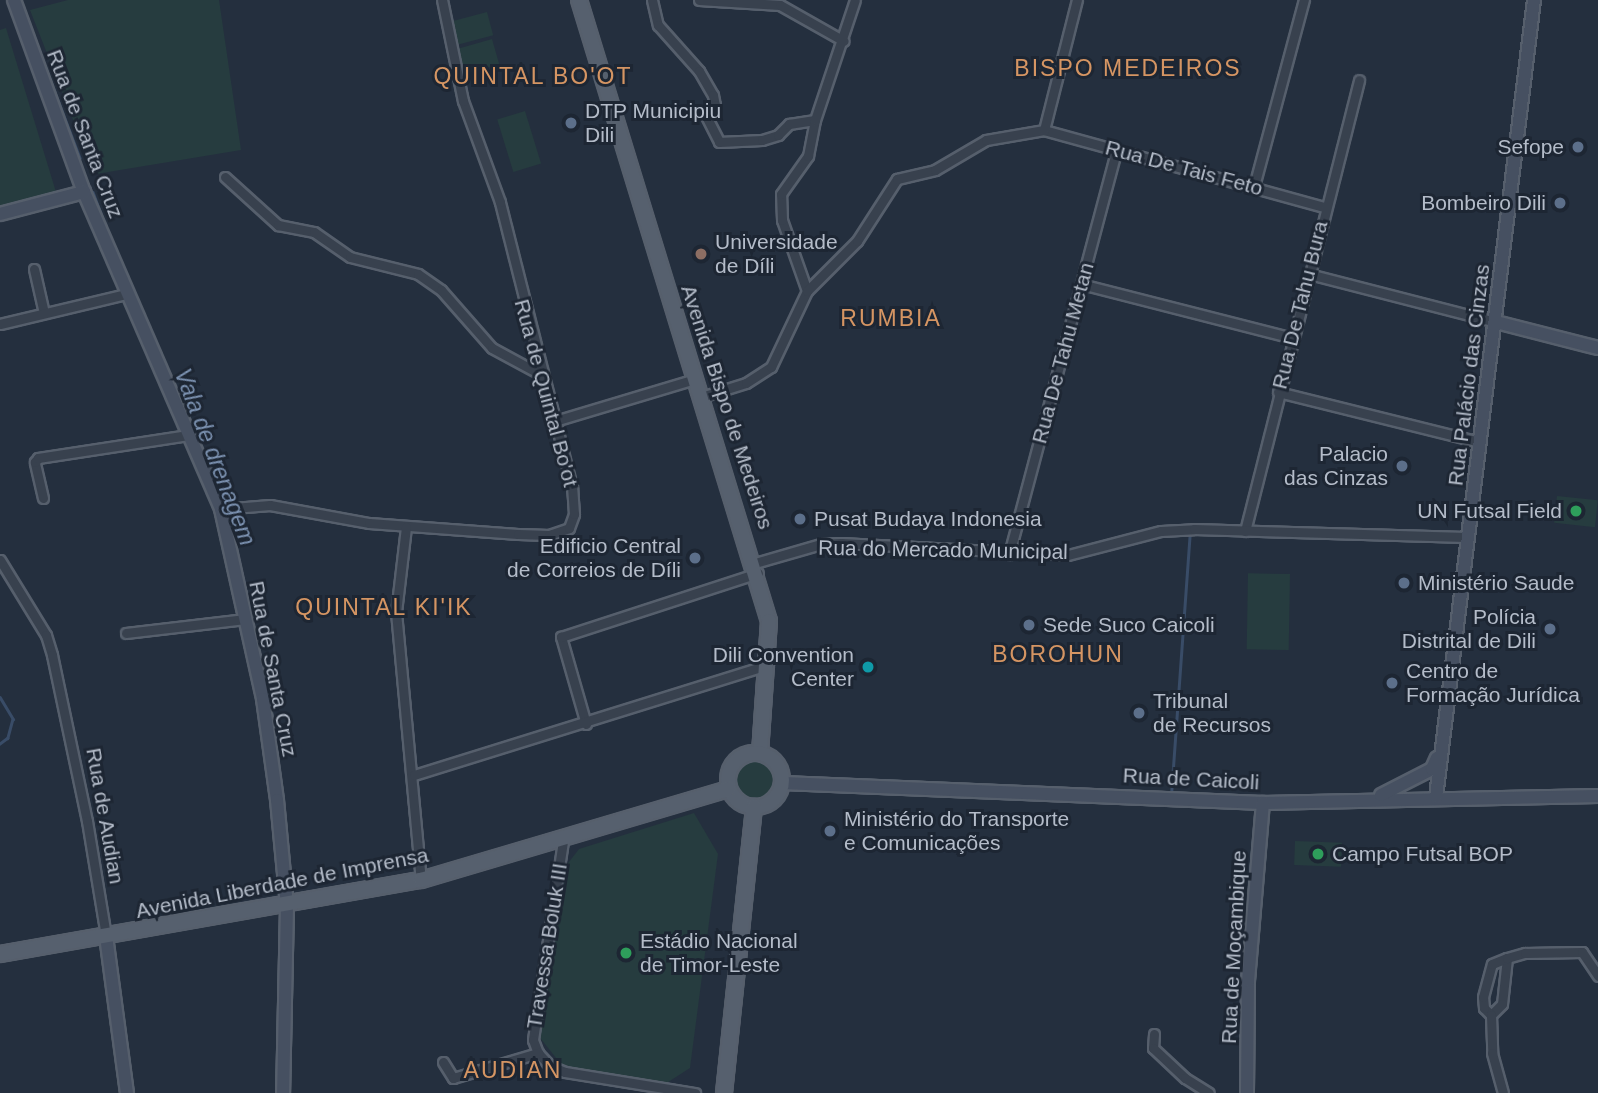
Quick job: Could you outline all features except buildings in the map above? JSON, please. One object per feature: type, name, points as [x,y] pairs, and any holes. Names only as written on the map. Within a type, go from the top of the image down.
[{"type":"main road","name":"Avenida Bispo de Medeiros","points":[[579,0],[756,568],[769,621],[769,664],[760,753]]},
{"type":"main road","points":[[760,753],[774,760],[783,783],[776,797],[754,807],[739,802],[729,789],[728,773],[737,759],[760,753]]},
{"type":"main road","name":"Avenida Liberdade de Imprensa","points":[[0,954],[287,906],[421,880],[563,841],[729,789]]},
{"type":"main road","points":[[724,1093],[754,807]]},
{"type":"street","points":[[15,2],[30,0]]},
{"type":"street","name":"Rua de Quintal Bo'ot","points":[[224,509],[270,505],[406,527],[549,535],[569,528],[575,514],[572,487],[500,202],[463,101],[442,0]]},
{"type":"street","points":[[652,0],[658,25],[699,71],[713,95],[715,105],[705,114],[719,142],[762,141],[789,124],[815,120]]},
{"type":"street","points":[[699,0],[780,5],[844,41]]},
{"type":"street","points":[[807,291],[782,220],[780,201],[783,188],[808,156],[815,120],[844,41],[855,0]]},
{"type":"street","points":[[701,397],[746,383],[771,367],[807,291],[857,241],[897,178],[935,170],[986,140],[1044,130],[1077,0]]},
{"type":"street","points":[[1254,186],[1304,0]]},
{"type":"street","name":"Rua Palácio das Cinzas","points":[[1436,797],[1534,0]]},
{"type":"street","name":"Rua de Santa Cruz","points":[[15,2],[84,192],[188,435],[224,509],[263,699],[287,906],[283,1093]]},
{"type":"street","name":"Rua De Tahu Bura","points":[[1245,531],[1324,207],[1359,79]]},
{"type":"street","name":"Rua De Tais Feto","points":[[1044,130],[1324,207]]},
{"type":"street","name":"Rua De Tahu Metan","points":[[1009,554],[1116,151]]},
{"type":"street","points":[[225,177],[278,225],[314,232],[350,257],[418,274],[441,290],[492,348],[542,375]]},
{"type":"street","points":[[0,214],[84,192]]},
{"type":"street","points":[[34,269],[44,313]]},
{"type":"street","points":[[1309,274],[1598,348]]},
{"type":"street","points":[[1082,284],[1293,338]]},
{"type":"street","points":[[0,324],[126,293]]},
{"type":"street","points":[[555,421],[695,379]]},
{"type":"street","points":[[1279,392],[1480,442]]},
{"type":"street","points":[[43,498],[35,462],[38,457],[188,435]]},
{"type":"street","points":[[406,527],[396,612],[414,775],[421,880]]},
{"type":"street","name":"Rua do Mercado Municipal","points":[[586,723],[561,637],[831,544],[1068,555],[1161,531],[1466,537]]},
{"type":"street","name":"Rua de Audian","points":[[0,560],[46,635],[52,655],[106,936],[127,1093]]},
{"type":"street","points":[[126,633],[245,619]]},
{"type":"street","points":[[414,775],[769,664]]},
{"type":"street","points":[[1371,799],[1432,769],[1440,753]]},
{"type":"street","name":"Rua de Caicoli","points":[[783,783],[1263,803],[1436,797],[1598,796]]},
{"type":"street","name":"Rua de Moçambique","points":[[1247,1093],[1248,981],[1263,803]]},
{"type":"street","name":"Travessa Boluk III","points":[[563,841],[533,1040],[538,1053],[550,1066],[565,1072],[695,1093]]},
{"type":"street","points":[[1503,1093],[1492,1053],[1491,1015],[1484,1007],[1487,978],[1493,964],[1507,958],[1555,951],[1582,952],[1598,976]]},
{"type":"street","points":[[1491,1015],[1502,1004],[1507,958]]},
{"type":"street","points":[[1154,1034],[1153,1048],[1185,1078],[1209,1093]]},
{"type":"street","points":[[443,1062],[453,1078],[538,1053]]},
{"type":"green space","points":[[68,0],[219,0],[241,150],[90,175],[88,158],[30,10]]},
{"type":"green space","points":[[487,12],[493,35],[456,45],[449,22]]},
{"type":"green space","points":[[6,28],[56,192],[0,208],[0,30]]},
{"type":"green space","points":[[492,39],[499,64],[462,75],[455,50]]},
{"type":"green space","points":[[525,111],[541,164],[513,172],[497,119]]},
{"type":"green space","name":"UN Futsal Field","points":[[1557,496],[1598,500],[1595,527],[1554,523]]},
{"type":"green space","points":[[1248,573],[1290,574],[1289,650],[1247,649]]},
{"type":"green space","points":[[754,757],[769,764],[776,779],[769,794],[754,801],[739,794],[732,779],[739,764]]},
{"type":"green space","name":"Estádio Nacional de Timor-Leste","points":[[694,813],[718,854],[690,1068],[662,1086],[564,1068],[537,1034],[562,871],[579,849]]},
{"type":"green space","name":"Campo Futsal BOP","points":[[1295,841],[1342,843],[1341,867],[1294,865]]},
{"type":"waterway","name":"Vala de drenagem","points":[[25,13],[80,158]]},
{"type":"waterway","name":"Vala de drenagem","points":[[93,192],[109,235]]},
{"type":"waterway","points":[[1171,795],[1190,533]]},
{"type":"waterway","points":[[0,697],[13,719],[8,738],[0,744]]},
{"type":"place","name":"DTP Municipiu Dili","points":[[571,123]]},
{"type":"place","name":"Sefope","points":[[1578,147]]},
{"type":"place","name":"Bombeiro Dili","points":[[1560,203]]},
{"type":"place","name":"Universidade de Díli","points":[[701,254]]},
{"type":"place","name":"Palacio das Cinzas","points":[[1402,466]]},
{"type":"place","name":"UN Futsal Field","points":[[1576,511]]},
{"type":"place","name":"Pusat Budaya Indonesia","points":[[800,519]]},
{"type":"place","name":"Edificio Central de Correios de Díli","points":[[695,558]]},
{"type":"place","name":"Ministério Saude","points":[[1404,583]]},
{"type":"place","name":"Sede Suco Caicoli","points":[[1029,625]]},
{"type":"place","name":"Polícia Distrital de Dili","points":[[1550,629]]},
{"type":"place","name":"Dili Convention Center","points":[[868,667]]},
{"type":"place","name":"Centro de Formação Jurídica","points":[[1392,683]]},
{"type":"place","name":"Tribunal de Recursos","points":[[1139,713]]},
{"type":"place","name":"Ministério do Transporte e Comunicações","points":[[830,831]]},
{"type":"place","name":"Campo Futsal BOP","points":[[1318,854]]},
{"type":"place","name":"Estádio Nacional de Timor-Leste","points":[[626,953]]},
{"type":"district","name":"BISPO MEDEIROS","points":[[1128,68]]},
{"type":"district","name":"QUINTAL BO'OT","points":[[533,76]]},
{"type":"district","name":"RUMBIA","points":[[891,318]]},
{"type":"district","name":"QUINTAL KI'IK","points":[[384,607]]},
{"type":"district","name":"BOROHUN","points":[[1058,654]]},
{"type":"district","name":"AUDIAN","points":[[513,1070]]}]
